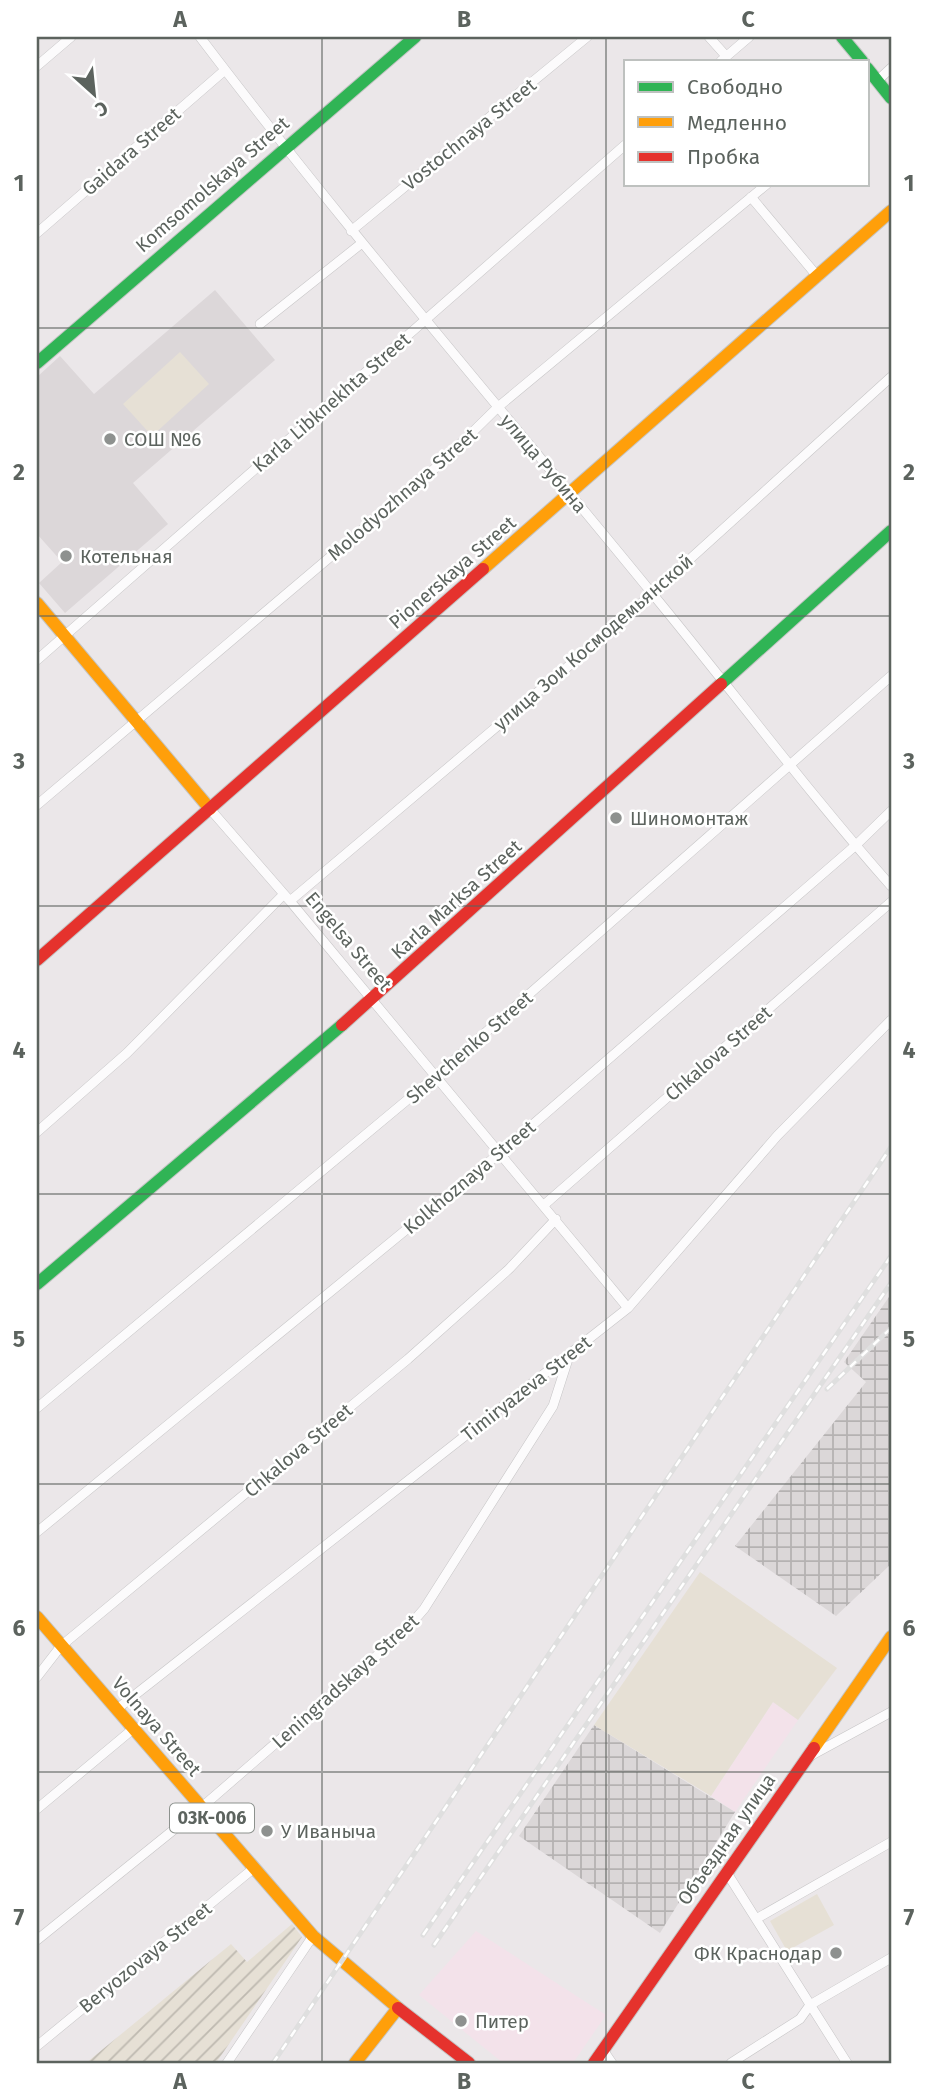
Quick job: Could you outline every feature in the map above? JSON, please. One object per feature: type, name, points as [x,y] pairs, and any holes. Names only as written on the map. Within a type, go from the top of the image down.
[{"type":"street","points":[[37,66],[71,37]]},
{"type":"street","name":"улица Рубина","points":[[200,37],[351,231],[427,319],[651,592],[790,768],[891,886]]},
{"type":"street","name":"Komsomolskaya Street","points":[[37,363],[284,147],[415,37]]},
{"type":"street","name":"Vostochnaya Street","points":[[351,231],[587,37]]},
{"type":"street","points":[[709,37],[723,59],[749,37]]},
{"type":"street","points":[[842,37],[861,60]]},
{"type":"street","points":[[877,81],[891,68]]},
{"type":"street","name":"Gaidara Street","points":[[37,233],[225,70]]},
{"type":"street","points":[[869,71],[891,98]]},
{"type":"street","name":"Karla Libknekhta Street","points":[[37,660],[624,146]]},
{"type":"street","name":"Molodyozhnaya Street","points":[[37,805],[440,464],[498,407],[765,186]]},
{"type":"street","points":[[751,197],[818,277]]},
{"type":"street","name":"Pionerskaya Street","points":[[37,960],[891,211]]},
{"type":"street","points":[[260,324],[362,243]]},
{"type":"street","name":"улица Зои Космодемьянской","points":[[37,1132],[127,1053],[287,898],[616,626],[891,377]]},
{"type":"street","name":"Karla Marksa Street","points":[[37,1284],[372,1000],[891,531]]},
{"type":"street","name":"Engelsa Street","points":[[37,603],[501,1152],[628,1308]]},
{"type":"street","name":"Shevchenko Street","points":[[37,1408],[436,1076],[790,768],[891,676]]},
{"type":"street","name":"Kolkhoznaya Street","points":[[37,1532],[501,1152],[856,845],[891,811]]},
{"type":"street","name":"Chkalova Street","points":[[544,1205],[891,902]]},
{"type":"street","name":"Timiryazeva Street","points":[[117,1709],[628,1308],[777,1136],[891,1020]]},
{"type":"street","name":"Chkalova Street","points":[[37,1677],[61,1646],[408,1359],[509,1269],[556,1219]]},
{"type":"street","name":"Leningradskaya Street","points":[[37,1940],[202,1807],[403,1633],[424,1609],[553,1406],[570,1353]]},
{"type":"street","name":"Volnaya Street","points":[[37,1617],[313,1936],[398,2008],[470,2063]]},
{"type":"street","name":"Объездная улица","points":[[594,2063],[891,1637]]},
{"type":"street","points":[[805,1758],[891,1712]]},
{"type":"street","points":[[37,1809],[133,1729]]},
{"type":"street","points":[[756,1919],[891,1842]]},
{"type":"street","name":"Beryozovaya Street","points":[[37,2046],[254,1868]]},
{"type":"street","points":[[727,1873],[847,2063]]},
{"type":"street","points":[[227,2063],[313,1936]]},
{"type":"street","points":[[731,2063],[800,2019],[810,2005],[891,1958]]},
{"type":"street","points":[[355,2063],[398,2008]]},
{"type":"street","points":[[603,2050],[612,2063]]},
{"type":"shaded area","name":"СОШ №6","points":[[215,290],[275,360],[133,483],[168,524],[65,613],[39,583],[62,562],[37,534],[37,377],[60,356],[94,394]]},
{"type":"shaded area","points":[[180,352],[209,384],[152,436],[123,404]]},
{"type":"shaded area","points":[[891,1294],[891,1564],[836,1616],[735,1546],[866,1382],[844,1362]]},
{"type":"shaded area","points":[[700,1572],[837,1668],[798,1720],[773,1702],[711,1796],[594,1725]]},
{"type":"shaded area","points":[[773,1702],[798,1720],[735,1812],[711,1796]]},
{"type":"shaded area","points":[[594,1725],[735,1812],[660,1933],[519,1836]]},
{"type":"shaded area","points":[[817,1894],[834,1925],[787,1951],[770,1921]]},
{"type":"shaded area","points":[[292,1924],[302,1937],[216,2063],[86,2063],[231,1944],[247,1962]]},
{"type":"shaded area","points":[[476,1931],[606,2015],[573,2063],[503,2063],[419,1995]]},
{"type":"railway","points":[[273,2063],[891,1147]]},
{"type":"railway","points":[[423,1935],[891,1256]]},
{"type":"railway","points":[[434,1945],[891,1283]]},
{"type":"railway","points":[[827,1389],[891,1328]]},
{"type":"traffic: fast","points":[[37,363],[415,37]]},
{"type":"traffic: fast","points":[[842,37],[861,60]]},
{"type":"traffic: fast","points":[[869,70],[891,98]]},
{"type":"traffic: fast","points":[[721,684],[891,531]]},
{"type":"traffic: fast","points":[[37,1284],[342,1025]]},
{"type":"traffic: slow","points":[[483,569],[891,211]]},
{"type":"traffic: slow","points":[[37,603],[210,809]]},
{"type":"traffic: slow","points":[[37,1617],[313,1936],[398,2008],[355,2063]]},
{"type":"traffic: slow","points":[[814,1748],[891,1637]]},
{"type":"traffic: jam","points":[[37,960],[483,569]]},
{"type":"traffic: jam","points":[[342,1025],[721,684]]},
{"type":"traffic: jam","points":[[594,2063],[814,1748]]},
{"type":"traffic: jam","points":[[398,2008],[469,2063]]},
{"type":"place","name":"СОШ №6","points":[[110,439]]},
{"type":"place","name":"Котельная","points":[[66,556]]},
{"type":"place","name":"Шиномонтаж","points":[[616,818]]},
{"type":"place","name":"У Иваныча","points":[[267,1831]]},
{"type":"place","name":"ФК Краснодар","points":[[836,1953]]},
{"type":"place","name":"Питер","points":[[461,2021]]}]
